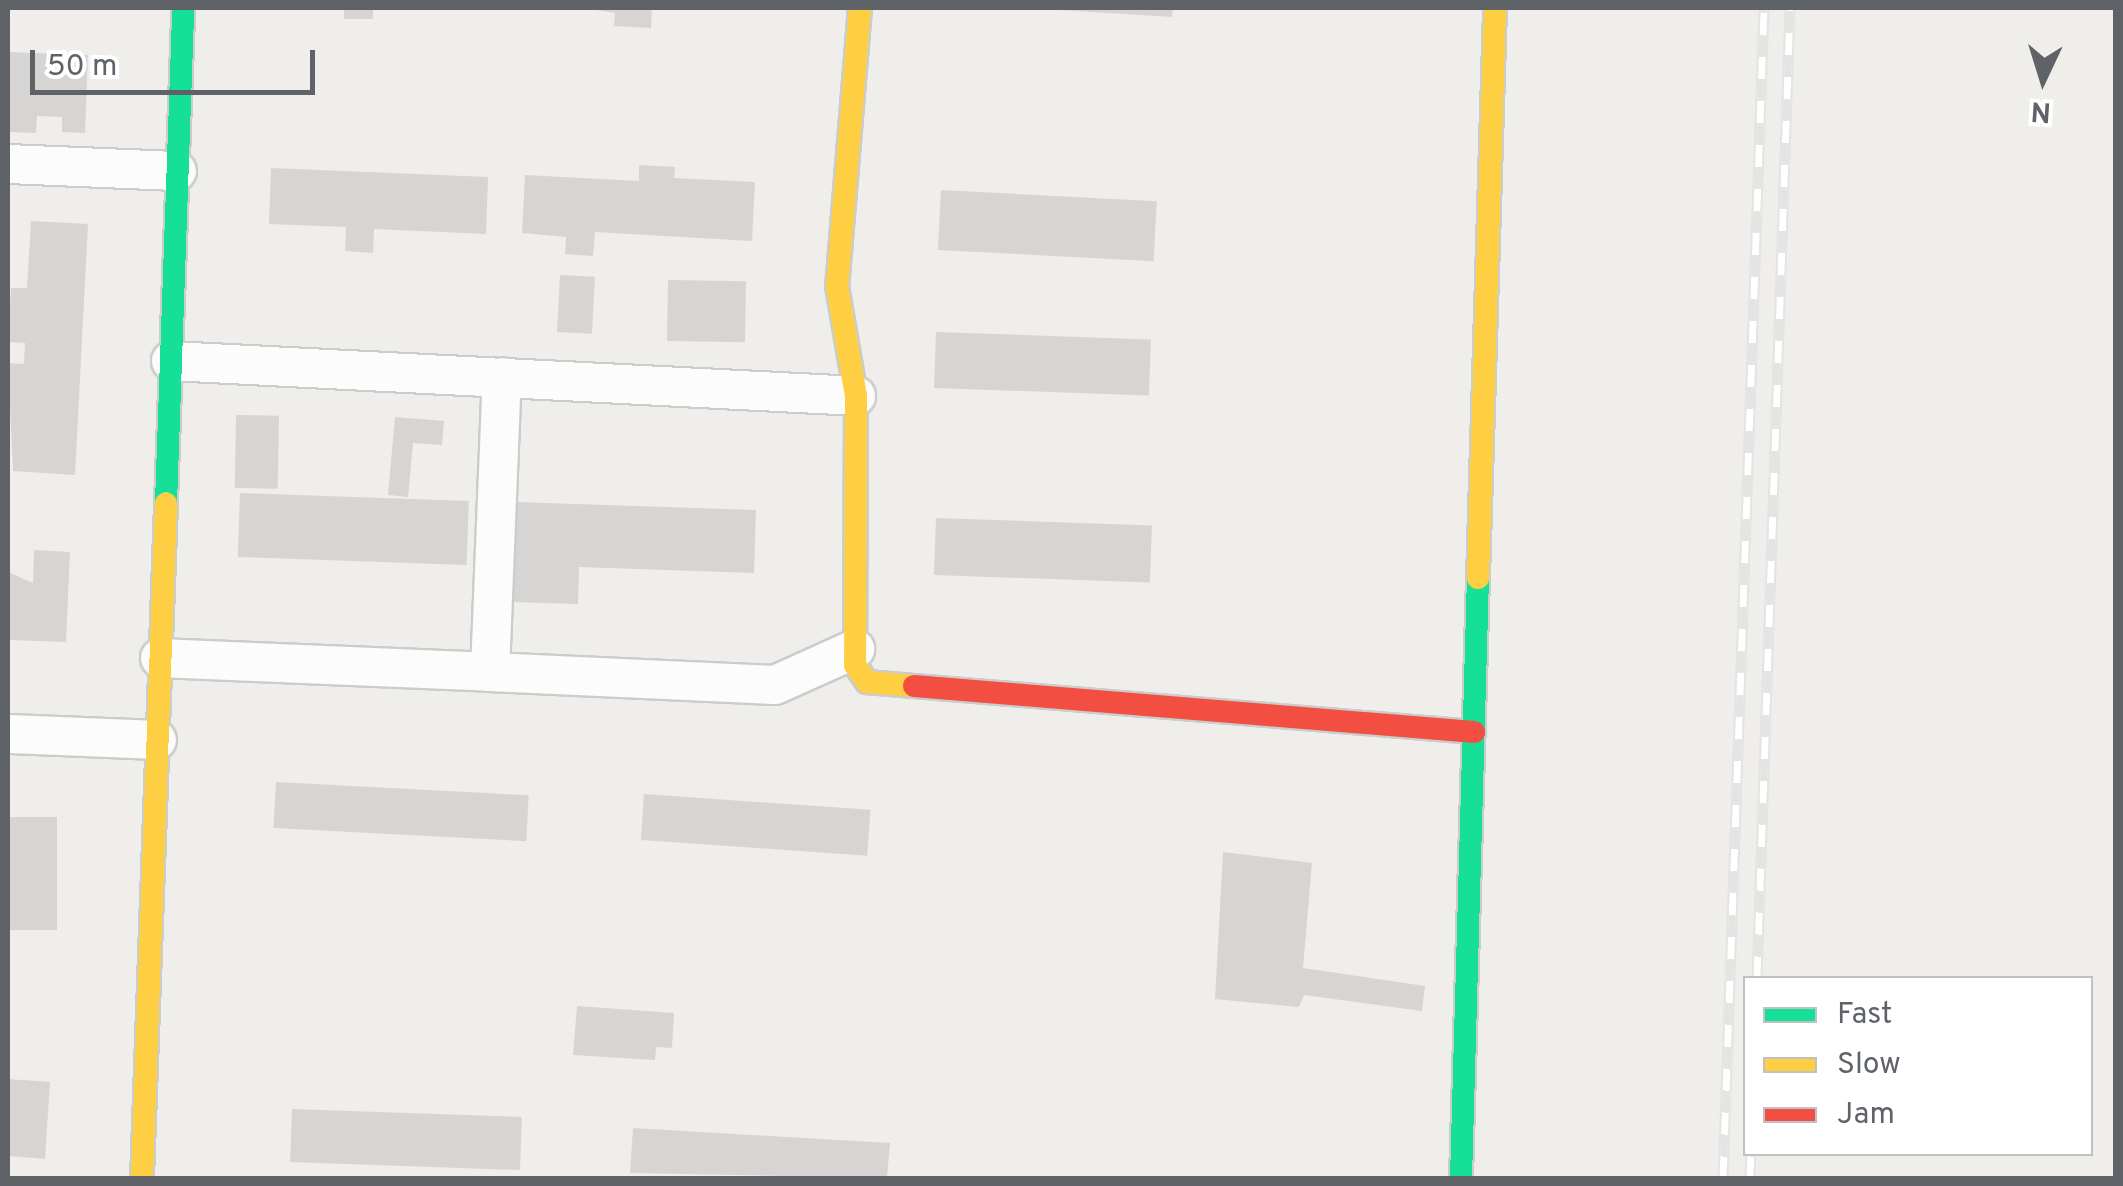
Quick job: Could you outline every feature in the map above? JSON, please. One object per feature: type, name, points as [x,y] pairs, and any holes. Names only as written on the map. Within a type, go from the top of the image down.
[{"type":"street","points":[[142,1178],[183,8]]},
{"type":"street","points":[[860,8],[837,286],[856,396],[856,649],[868,682],[1474,732]]},
{"type":"street","points":[[1461,1178],[1495,8]]},
{"type":"street","points":[[8,164],[177,171]]},
{"type":"street","points":[[171,361],[856,396]]},
{"type":"street","points":[[490,672],[502,376]]},
{"type":"street","points":[[160,658],[775,685],[856,649]]},
{"type":"street","points":[[8,734],[157,740]]},
{"type":"building","points":[[344,8],[373,8],[373,19],[344,19]]},
{"type":"building","points":[[583,8],[652,8],[651,28],[614,26],[615,13]]},
{"type":"building","points":[[1026,8],[1173,8],[1172,17]]},
{"type":"building","points":[[8,52],[88,55],[85,133],[62,132],[62,117],[37,116],[36,133],[8,132]]},
{"type":"building","points":[[639,165],[675,167],[674,178],[755,182],[752,241],[595,232],[593,256],[565,254],[566,237],[522,233],[525,175],[639,181]]},
{"type":"building","points":[[271,168],[488,177],[486,234],[374,229],[373,253],[345,251],[346,227],[269,224]]},
{"type":"building","points":[[941,190],[1157,201],[1154,261],[938,250]]},
{"type":"building","points":[[31,221],[88,224],[75,475],[13,471],[8,363],[24,364],[25,343],[8,342],[11,288],[27,288]]},
{"type":"building","points":[[560,275],[595,277],[592,334],[557,332]]},
{"type":"building","points":[[668,280],[746,281],[745,342],[667,341]]},
{"type":"building","points":[[936,332],[1151,340],[1149,395],[934,388]]},
{"type":"building","points":[[236,415],[279,416],[278,489],[235,488]]},
{"type":"building","points":[[395,417],[444,421],[442,445],[413,443],[408,497],[388,495]]},
{"type":"building","points":[[240,493],[469,501],[467,565],[238,557]]},
{"type":"building","points":[[515,502],[756,510],[754,573],[579,567],[578,604],[512,602]]},
{"type":"building","points":[[936,518],[1152,526],[1150,583],[934,575]]},
{"type":"building","points":[[34,550],[70,552],[66,642],[8,640],[8,572],[33,583]]},
{"type":"building","points":[[276,782],[529,795],[526,841],[274,828]]},
{"type":"building","points":[[644,794],[870,810],[867,856],[641,840]]},
{"type":"building","points":[[8,817],[57,817],[57,930],[8,930]]},
{"type":"building","points":[[1223,852],[1312,863],[1303,968],[1425,986],[1422,1011],[1304,995],[1299,1007],[1215,999]]},
{"type":"building","points":[[577,1006],[674,1013],[672,1048],[656,1047],[655,1060],[573,1055]]},
{"type":"building","points":[[8,1079],[50,1082],[45,1159],[9,1156]]},
{"type":"building","points":[[292,1109],[522,1117],[520,1170],[290,1162]]},
{"type":"building","points":[[633,1128],[890,1143],[887,1178],[630,1173]]},
{"type":"railway","points":[[1723,1178],[1764,8]]},
{"type":"railway","points":[[1757,976],[1790,8]]},
{"type":"railway","points":[[1750,1178],[1751,1156]]},
{"type":"traffic: fast","points":[[166,503],[183,8]]},
{"type":"traffic: fast","points":[[1461,1178],[1478,578]]},
{"type":"traffic: slow","points":[[860,8],[837,286],[856,396],[855,665],[867,682],[914,686]]},
{"type":"traffic: slow","points":[[1478,578],[1495,8]]},
{"type":"traffic: slow","points":[[142,1178],[166,503]]},
{"type":"traffic: jam","points":[[914,686],[1474,732]]}]
